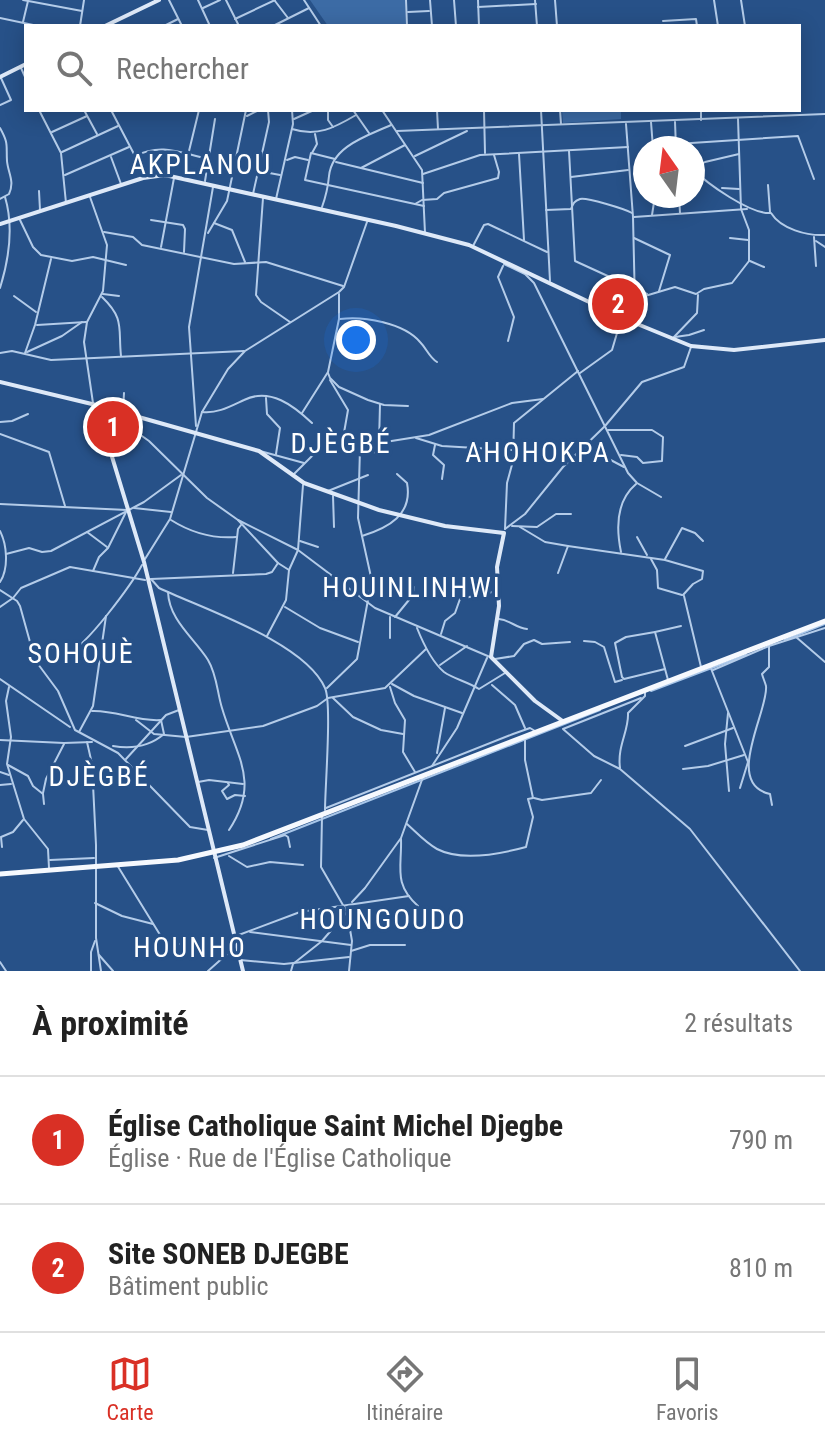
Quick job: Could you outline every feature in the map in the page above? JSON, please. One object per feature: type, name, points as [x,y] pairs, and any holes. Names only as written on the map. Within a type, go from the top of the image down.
[{"type":"main road","points":[[0,874],[96,861],[117,864],[213,856],[252,845],[324,812],[526,739],[825,621]]},
{"type":"street","points":[[23,0],[82,11]]},
{"type":"street","points":[[80,24],[84,0]]},
{"type":"street","points":[[109,24],[159,0]]},
{"type":"street","points":[[169,0],[181,24]]},
{"type":"street","points":[[198,0],[209,24]]},
{"type":"street","points":[[202,9],[220,0]]},
{"type":"street","points":[[226,0],[238,24]]},
{"type":"street","points":[[235,19],[275,0],[288,18]]},
{"type":"street","points":[[304,0],[320,24]]},
{"type":"street","points":[[406,0],[407,24]]},
{"type":"street","points":[[430,0],[432,24]]},
{"type":"street","points":[[454,0],[456,24]]},
{"type":"street","points":[[478,0],[479,24]]},
{"type":"street","points":[[555,0],[557,24]]},
{"type":"street","points":[[714,0],[718,24]]},
{"type":"street","points":[[741,0],[745,24]]},
{"type":"street","points":[[23,23],[28,1]]},
{"type":"street","points":[[478,7],[536,2],[537,24]]},
{"type":"street","points":[[277,24],[309,8]]},
{"type":"street","points":[[406,12],[431,11]]},
{"type":"street","points":[[0,18],[28,24]]},
{"type":"street","points":[[120,19],[122,24]]},
{"type":"street","points":[[168,24],[179,19]]},
{"type":"street","points":[[663,21],[696,19],[697,24]]},
{"type":"street","points":[[0,105],[11,100],[0,77],[24,65]]},
{"type":"street","points":[[20,67],[24,75]]},
{"type":"street","points":[[40,112],[61,153],[67,203]]},
{"type":"street","points":[[85,112],[98,136]]},
{"type":"street","points":[[112,112],[131,146],[143,178]]},
{"type":"street","points":[[188,153],[198,112]]},
{"type":"street","points":[[206,236],[226,205],[246,112]]},
{"type":"street","points":[[246,117],[255,112]]},
{"type":"street","points":[[253,194],[269,122],[268,112]]},
{"type":"street","points":[[276,199],[292,129],[292,112]]},
{"type":"street","points":[[293,120],[309,112]]},
{"type":"street","points":[[328,112],[328,120],[333,127]]},
{"type":"street","points":[[354,112],[370,134]]},
{"type":"street","points":[[383,112],[423,174],[425,233]]},
{"type":"street","points":[[437,112],[438,130]]},
{"type":"street","points":[[484,112],[485,154]]},
{"type":"street","points":[[541,112],[550,283]]},
{"type":"street","points":[[560,112],[561,125]]},
{"type":"street","points":[[701,112],[701,120]]},
{"type":"street","points":[[723,112],[723,119]]},
{"type":"street","points":[[771,112],[771,117]]},
{"type":"street","points":[[397,131],[825,114]]},
{"type":"street","points":[[292,129],[314,133],[356,115]]},
{"type":"street","points":[[50,132],[87,116]]},
{"type":"street","points":[[351,903],[401,838],[426,775],[457,728],[474,686],[491,658],[498,619],[497,567],[514,450],[514,423],[612,350],[618,328],[648,295],[675,287],[698,294],[704,289],[732,283],[749,261],[749,230],[742,211],[738,118]]},
{"type":"street","points":[[204,183],[215,119]]},
{"type":"street","points":[[675,121],[676,136]]},
{"type":"street","points":[[651,122],[652,136]]},
{"type":"street","points":[[626,123],[633,215],[635,306]]},
{"type":"street","points":[[321,209],[335,160],[346,147],[392,124]]},
{"type":"street","points":[[61,153],[120,125]]},
{"type":"street","points":[[0,128],[8,144],[6,159],[12,184],[11,191],[0,199]]},
{"type":"street","points":[[414,157],[471,129]]},
{"type":"street","points":[[314,133],[317,144],[309,160],[305,180],[424,206]]},
{"type":"street","points":[[705,143],[798,136],[814,179]]},
{"type":"street","points":[[360,169],[406,145]]},
{"type":"street","points":[[64,176],[131,146]]},
{"type":"street","points":[[423,174],[485,154],[628,147]]},
{"type":"street","points":[[135,156],[153,148],[209,159]]},
{"type":"street","points":[[569,150],[573,255],[576,263],[648,295]]},
{"type":"street","points":[[312,153],[360,169],[424,183]]},
{"type":"street","points":[[519,153],[524,240]]},
{"type":"street","points":[[415,204],[498,178],[494,154]]},
{"type":"street","points":[[705,162],[740,154]]},
{"type":"street","points":[[110,156],[121,185]]},
{"type":"street","points":[[285,161],[295,157],[309,160]]},
{"type":"street","points":[[570,177],[629,170]]},
{"type":"street","points":[[258,171],[281,176]]},
{"type":"street","points":[[0,224],[159,175],[321,209],[472,246],[525,274],[534,283],[625,467],[637,483],[661,497]]},
{"type":"street","points":[[161,248],[174,177]]},
{"type":"street","points":[[705,178],[742,205],[760,213],[771,213]]},
{"type":"street","points":[[768,185],[771,213],[777,222],[814,237],[825,247]]},
{"type":"street","points":[[195,429],[189,327],[213,186]]},
{"type":"street","points":[[719,188],[741,189]]},
{"type":"street","points":[[39,191],[40,212]]},
{"type":"street","points":[[90,196],[104,232],[106,258],[102,295],[87,322],[86,359],[96,405],[150,580],[213,856],[243,971]]},
{"type":"street","points":[[263,196],[260,261],[255,288],[257,298],[291,323]]},
{"type":"street","points":[[0,288],[6,265],[10,222],[5,197]]},
{"type":"street","points":[[571,209],[576,200],[583,199],[617,206],[633,215],[742,211],[748,208]]},
{"type":"street","points":[[652,216],[653,208]]},
{"type":"street","points":[[680,208],[680,213]]},
{"type":"street","points":[[546,210],[571,209]]},
{"type":"street","points":[[20,219],[34,249],[51,258],[72,261],[91,256],[126,265]]},
{"type":"street","points":[[151,220],[185,226],[184,253]]},
{"type":"street","points":[[30,646],[70,651],[106,615],[135,578],[170,519],[195,429],[228,369],[245,351],[344,287],[368,220]]},
{"type":"street","points":[[214,222],[232,230],[246,263]]},
{"type":"street","points":[[472,246],[486,224],[548,252]]},
{"type":"street","points":[[104,232],[131,236],[142,245],[234,264],[260,261],[344,287]]},
{"type":"street","points":[[814,237],[825,235]]},
{"type":"street","points":[[814,237],[816,266]]},
{"type":"street","points":[[633,238],[670,255],[659,292]]},
{"type":"street","points":[[730,238],[749,240]]},
{"type":"street","points":[[25,354],[51,258]]},
{"type":"street","points":[[749,261],[764,267]]},
{"type":"street","points":[[505,263],[691,346],[734,350],[825,340]]},
{"type":"street","points":[[505,263],[498,277],[514,317],[508,341]]},
{"type":"street","points":[[534,283],[537,277]]},
{"type":"street","points":[[302,413],[328,372],[339,319],[339,292]]},
{"type":"street","points":[[672,338],[697,313],[698,294]]},
{"type":"street","points":[[102,295],[119,296]]},
{"type":"street","points":[[102,295],[120,322],[121,357]]},
{"type":"street","points":[[14,296],[37,312]]},
{"type":"street","points":[[339,319],[357,319],[403,330],[419,340],[432,360],[437,362]]},
{"type":"street","points":[[25,354],[62,336],[82,322]]},
{"type":"street","points":[[35,325],[87,322]]},
{"type":"street","points":[[672,338],[704,330]]},
{"type":"street","points":[[259,451],[304,483],[399,516],[461,528],[504,531],[525,514],[583,445],[606,428],[644,381],[684,367],[691,346]]},
{"type":"street","points":[[0,353],[12,351],[43,360],[245,351]]},
{"type":"street","points":[[328,372],[348,410],[342,445]]},
{"type":"street","points":[[330,378],[341,388],[380,404],[408,406]]},
{"type":"street","points":[[0,382],[195,429],[305,463]]},
{"type":"street","points":[[123,412],[124,393]]},
{"type":"street","points":[[202,412],[230,407],[251,397],[266,397],[285,400],[312,423]]},
{"type":"street","points":[[266,397],[267,414],[280,428],[276,454]]},
{"type":"street","points":[[365,450],[379,443],[429,435],[512,403],[544,399]]},
{"type":"street","points":[[379,443],[380,404]]},
{"type":"street","points":[[96,405],[149,441],[207,498],[238,520],[298,550],[367,603],[392,617],[491,658],[535,701],[564,722]]},
{"type":"street","points":[[0,422],[28,414]]},
{"type":"street","points":[[606,428],[652,430],[663,437],[662,461],[643,463],[637,457],[620,455]]},
{"type":"street","points":[[0,434],[49,452],[65,506]]},
{"type":"street","points":[[415,438],[435,444],[514,450]]},
{"type":"street","points":[[293,476],[326,442],[378,453]]},
{"type":"street","points":[[435,444],[433,455],[445,467],[442,479]]},
{"type":"street","points":[[583,445],[625,467]]},
{"type":"street","points":[[326,688],[357,659],[371,577],[358,502],[360,449]]},
{"type":"street","points":[[6,554],[29,548],[48,552],[129,510],[182,473]]},
{"type":"street","points":[[362,536],[391,525],[406,506],[408,489],[405,478],[397,474]]},
{"type":"street","points":[[330,493],[368,475]]},
{"type":"street","points":[[267,637],[284,606],[289,570],[298,550],[304,483]]},
{"type":"street","points":[[622,553],[618,515],[628,492],[637,483]]},
{"type":"street","points":[[330,493],[334,527]]},
{"type":"street","points":[[0,504],[172,512]]},
{"type":"street","points":[[93,571],[129,510]]},
{"type":"street","points":[[511,526],[537,527],[556,514],[571,514]]},
{"type":"street","points":[[170,519],[215,537],[237,537]]},
{"type":"street","points":[[238,520],[278,563],[289,570]]},
{"type":"street","points":[[233,574],[241,525]]},
{"type":"street","points":[[519,526],[545,542],[665,560],[703,571],[702,579],[683,595]]},
{"type":"street","points":[[665,560],[682,528],[695,533],[703,541]]},
{"type":"street","points":[[0,531],[6,554],[4,575],[0,582]]},
{"type":"street","points":[[86,531],[108,548]]},
{"type":"street","points":[[637,537],[647,555]]},
{"type":"street","points":[[298,541],[318,547]]},
{"type":"street","points":[[558,573],[568,546]]},
{"type":"street","points":[[640,557],[642,548]]},
{"type":"street","points":[[651,559],[657,570],[658,588],[683,595]]},
{"type":"street","points":[[0,562],[5,562]]},
{"type":"street","points":[[0,607],[21,588],[65,569],[150,580],[266,574],[272,572],[278,563]]},
{"type":"street","points":[[150,580],[168,592],[267,637],[304,661],[330,697],[353,717],[381,730],[404,735]]},
{"type":"street","points":[[390,638],[392,617],[413,595],[414,587]]},
{"type":"street","points":[[0,590],[13,598],[22,613],[30,646],[40,668],[59,693],[68,719],[77,731]]},
{"type":"street","points":[[441,636],[445,621],[455,613],[460,599],[497,591]]},
{"type":"street","points":[[168,592],[173,614],[209,662],[229,731],[243,761],[246,796],[229,830]]},
{"type":"street","points":[[683,595],[701,668]]},
{"type":"street","points":[[284,606],[332,634],[360,643]]},
{"type":"street","points":[[77,731],[92,711],[106,615]]},
{"type":"street","points":[[498,619],[527,629]]},
{"type":"street","points":[[624,679],[615,643],[626,637],[681,626]]},
{"type":"street","points":[[416,627],[426,649],[451,676],[479,689],[505,672]]},
{"type":"street","points":[[772,805],[770,794],[764,793],[754,783],[711,667],[794,635],[825,628]]},
{"type":"street","points":[[655,632],[668,681]]},
{"type":"street","points":[[794,635],[825,662]]},
{"type":"street","points":[[491,658],[513,657],[524,644],[534,640],[542,644],[570,642]]},
{"type":"street","points":[[584,641],[604,647],[615,682],[665,669]]},
{"type":"street","points":[[439,666],[467,646]]},
{"type":"street","points":[[740,788],[766,687],[762,674],[769,667],[769,646]]},
{"type":"street","points":[[136,720],[148,732],[186,737],[252,729],[317,706],[330,697],[380,690],[391,685],[407,665],[426,649]]},
{"type":"street","points":[[0,679],[9,688],[93,741],[111,748],[190,827],[209,830]]},
{"type":"street","points":[[491,684],[515,705],[526,729]]},
{"type":"street","points":[[391,685],[463,714]]},
{"type":"street","points":[[391,685],[395,703],[404,717],[403,752],[415,773]]},
{"type":"street","points":[[1,688],[9,688]]},
{"type":"street","points":[[9,688],[6,723],[11,735],[7,764],[24,819],[45,844],[50,860],[48,869]]},
{"type":"street","points":[[620,769],[621,738],[629,724],[628,713],[645,696],[645,690]]},
{"type":"street","points":[[330,697],[322,872],[347,912],[352,946],[349,971]]},
{"type":"street","points":[[641,698],[563,729],[594,756],[620,769],[690,829],[800,971]]},
{"type":"street","points":[[437,755],[445,707]]},
{"type":"street","points":[[145,742],[148,732],[169,713],[180,709]]},
{"type":"street","points":[[92,711],[121,714],[136,720],[161,720]]},
{"type":"street","points":[[728,712],[726,761],[729,791]]},
{"type":"street","points":[[161,720],[163,735]]},
{"type":"street","points":[[685,746],[735,727]]},
{"type":"street","points":[[324,812],[526,729],[533,729],[536,733]]},
{"type":"street","points":[[125,759],[137,746],[157,741],[163,735]]},
{"type":"street","points":[[526,739],[525,760],[533,798]]},
{"type":"street","points":[[0,740],[93,741]]},
{"type":"street","points":[[87,742],[92,764],[96,861],[94,903],[101,971]]},
{"type":"street","points":[[44,804],[46,779],[64,743]]},
{"type":"street","points":[[111,748],[137,746]]},
{"type":"street","points":[[683,769],[745,755]]},
{"type":"street","points":[[7,764],[28,776],[33,786],[43,794]]},
{"type":"street","points":[[0,772],[10,775]]},
{"type":"street","points":[[407,824],[427,843],[448,853],[474,855],[523,848],[528,844],[533,817],[528,799],[591,793],[601,780]]},
{"type":"street","points":[[197,782],[245,785]]},
{"type":"street","points":[[0,785],[12,783]]},
{"type":"street","points":[[228,783],[222,791],[227,799],[235,795],[246,796]]},
{"type":"street","points":[[2,847],[1,837],[13,832],[24,819]]},
{"type":"street","points":[[213,856],[228,855],[285,835],[290,847]]},
{"type":"street","points":[[401,838],[399,876],[418,906]]},
{"type":"street","points":[[228,855],[247,867],[270,862],[303,865]]},
{"type":"street","points":[[50,860],[96,861]]},
{"type":"street","points":[[117,864],[170,951]]},
{"type":"street","points":[[208,971],[249,932],[300,912],[409,896]]},
{"type":"street","points":[[94,903],[122,916],[154,924]]},
{"type":"street","points":[[291,971],[293,964],[322,941],[347,912]]},
{"type":"street","points":[[249,932],[352,946]]},
{"type":"street","points":[[91,971],[91,952],[96,938]]},
{"type":"street","points":[[166,944],[234,943]]},
{"type":"street","points":[[351,951],[370,945],[405,945]]},
{"type":"street","points":[[98,954],[113,971]]},
{"type":"street","points":[[239,960],[293,964],[351,956]]},
{"type":"street","points":[[0,962],[6,971]]},
{"type":"shaded area","points":[[310,0],[405,0],[406,24],[327,24]]},
{"type":"shaded area","points":[[562,112],[621,112],[621,119],[563,123]]},
{"type":"waterway","points":[[785,640],[825,624]]},
{"type":"waterway","points":[[651,691],[746,655]]},
{"type":"waterway","points":[[271,839],[600,710]]},
{"type":"place","name":"Site SONEB DJEGBE","points":[[618,304]]},
{"type":"place","name":"Église Catholique Saint Michel Djegbe","points":[[113,427]]},
{"type":"district","name":"AKPLANOU","points":[[201,164]]},
{"type":"district","name":"DJÈGBÉ","points":[[341,443]]},
{"type":"district","name":"AHOHOKPA","points":[[538,452]]},
{"type":"district","name":"HOUINLINHWI","points":[[412,587]]},
{"type":"district","name":"SOHOUÈ","points":[[81,653]]},
{"type":"district","name":"DJÈGBÉ","points":[[99,776]]},
{"type":"district","name":"HOUNGOUDO","points":[[383,919]]},
{"type":"district","name":"HOUNHO","points":[[190,947]]}]
